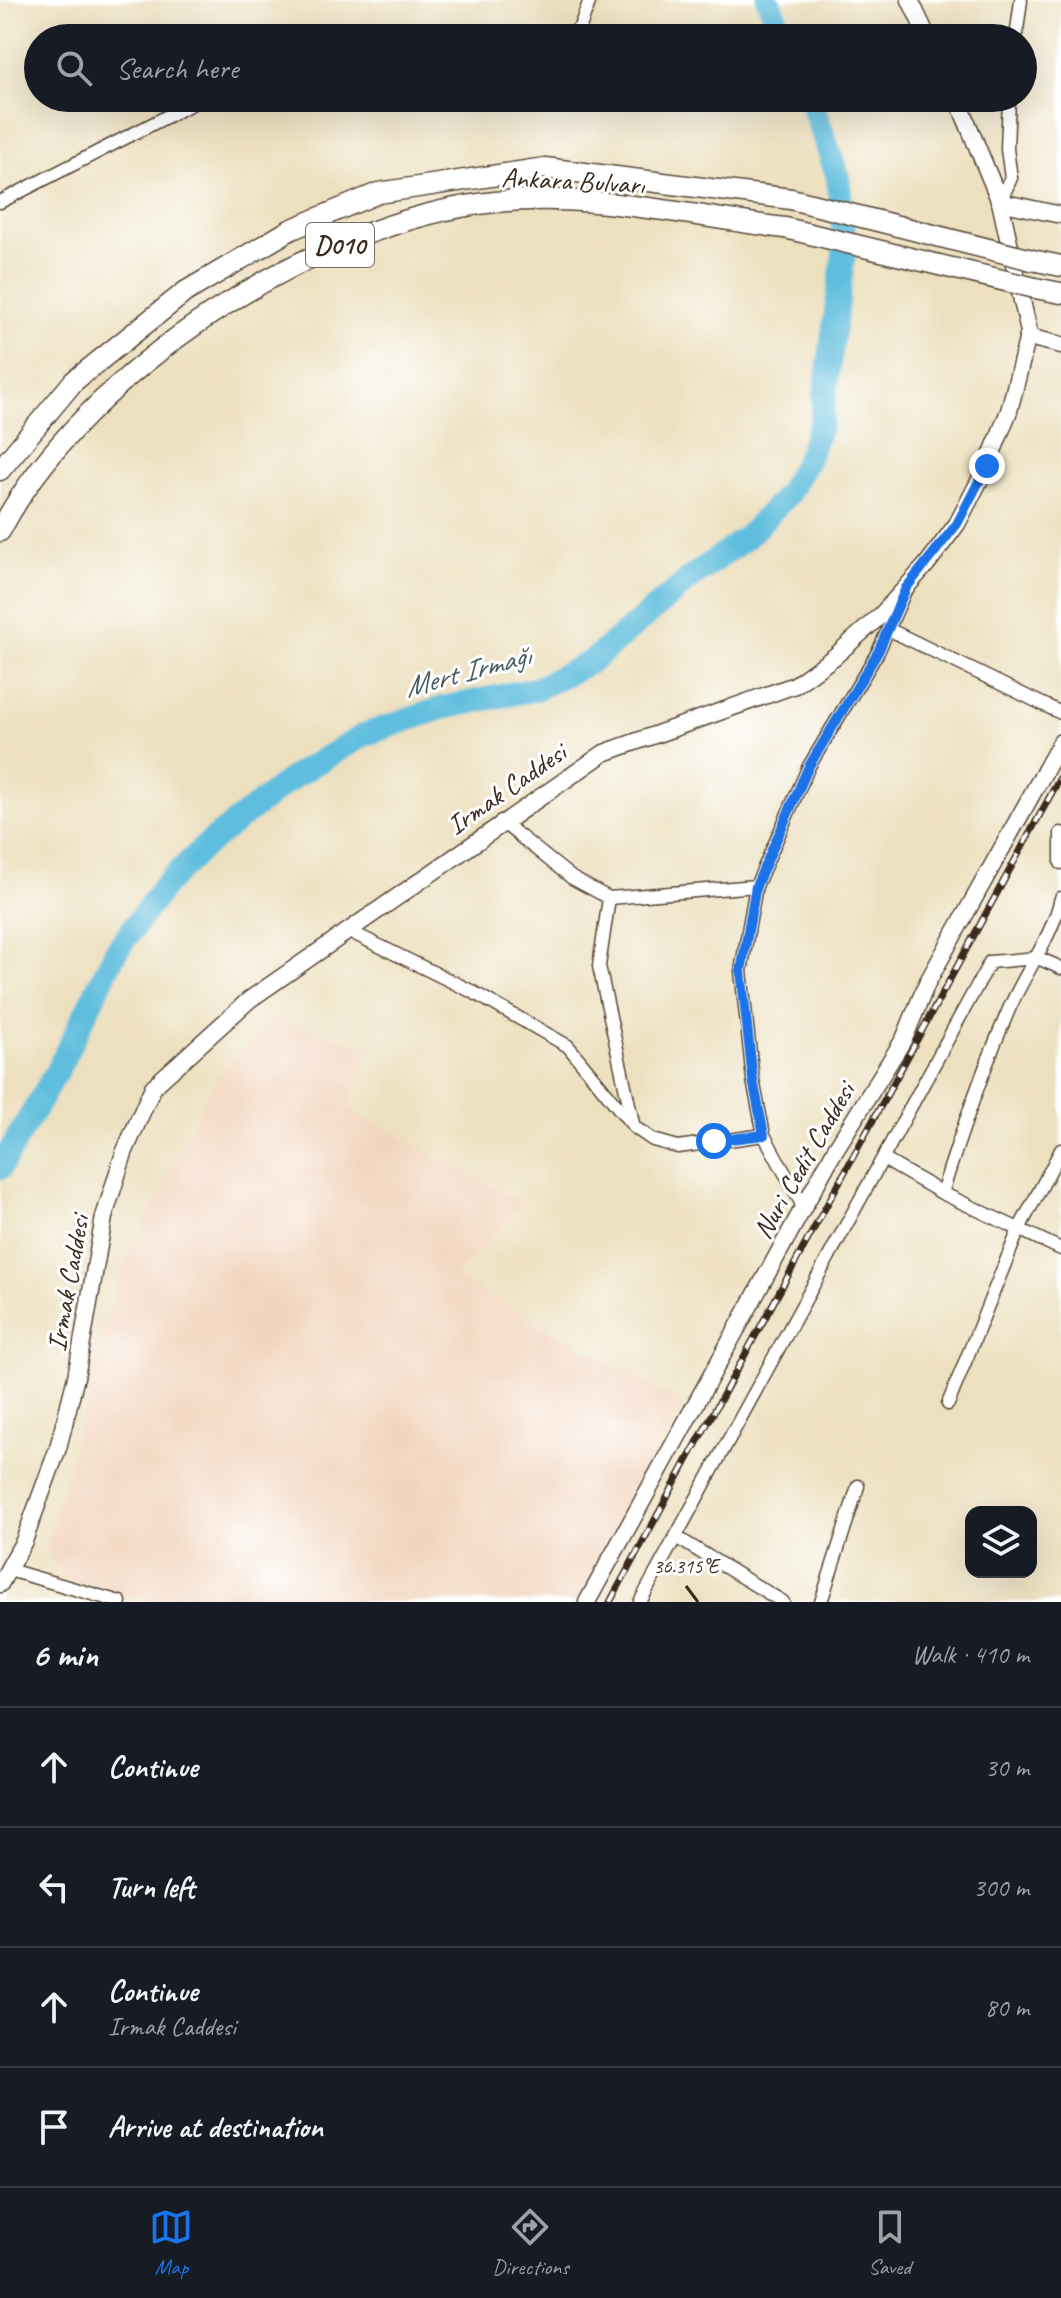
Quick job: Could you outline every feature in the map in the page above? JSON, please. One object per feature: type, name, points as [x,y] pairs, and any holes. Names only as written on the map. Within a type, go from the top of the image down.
[{"type":"highway","name":"Ankara Bulvarı","points":[[0,470],[74,381],[185,292],[290,230],[378,193],[545,168],[791,199],[1061,266]]},
{"type":"highway","name":"Ankara Bulvarı","points":[[0,531],[16,500],[100,401],[198,321],[314,256],[403,221],[495,202],[582,202],[785,228],[1061,293]]},
{"type":"street","points":[[581,24],[590,0]]},
{"type":"street","points":[[910,0],[921,24]]},
{"type":"street","points":[[1018,24],[1021,0]]},
{"type":"street","points":[[0,202],[176,112]]},
{"type":"street","name":"Irmak Caddesi","points":[[5,1577],[58,1448],[76,1377],[104,1217],[124,1153],[153,1087],[249,1000],[501,821],[604,753],[795,685],[834,657],[906,588],[957,524],[987,466],[1009,411],[1028,337],[1000,202],[963,112]]},
{"type":"street","points":[[1008,112],[1007,149],[1011,178],[1000,202],[1061,215]]},
{"type":"street","points":[[1028,337],[1061,345]]},
{"type":"street","points":[[804,1208],[764,1135],[753,1080],[741,971],[756,886],[809,766],[888,629],[906,588]]},
{"type":"street","points":[[888,629],[1061,713]]},
{"type":"street","name":"Nuri Cedit Caddesi","points":[[587,1602],[804,1208],[904,1039],[927,983],[1061,742]]},
{"type":"street","points":[[501,821],[572,878],[609,898],[756,886]]},
{"type":"street","points":[[1061,833],[1061,863]]},
{"type":"street","points":[[609,898],[599,966],[634,1127]]},
{"type":"street","points":[[942,1193],[966,1117],[1006,1015],[1038,958],[1061,898]]},
{"type":"street","points":[[349,931],[568,1046],[634,1127],[653,1140],[678,1147],[764,1135]]},
{"type":"street","points":[[640,1602],[885,1160],[990,962],[1038,958],[1061,968]]},
{"type":"street","points":[[948,1404],[1019,1229],[1061,1150]]},
{"type":"street","points":[[885,1160],[942,1193],[1061,1249]]},
{"type":"street","points":[[821,1602],[858,1486]]},
{"type":"street","points":[[676,1537],[783,1602]]},
{"type":"street","points":[[5,1577],[120,1602]]},
{"type":"shaded area","points":[[274,1016],[370,1048],[349,1109],[523,1203],[455,1277],[681,1402],[578,1602],[173,1602],[68,1583],[46,1549],[120,1273],[215,1080]]},
{"type":"waterway","name":"Mert Irmağı","points":[[768,0],[778,24]]},
{"type":"waterway","name":"Mert Irmağı","points":[[0,1168],[57,1071],[116,951],[165,885],[204,847],[293,777],[364,735],[442,708],[536,689],[592,661],[692,577],[747,537],[788,494],[807,460],[821,423],[845,246],[838,177],[815,112]]},
{"type":"railway","points":[[610,1602],[1061,776]]},
{"type":"route","points":[[714,1141],[764,1135],[753,1080],[741,971],[756,886],[809,766],[878,652],[906,588],[957,524],[987,466]]}]
